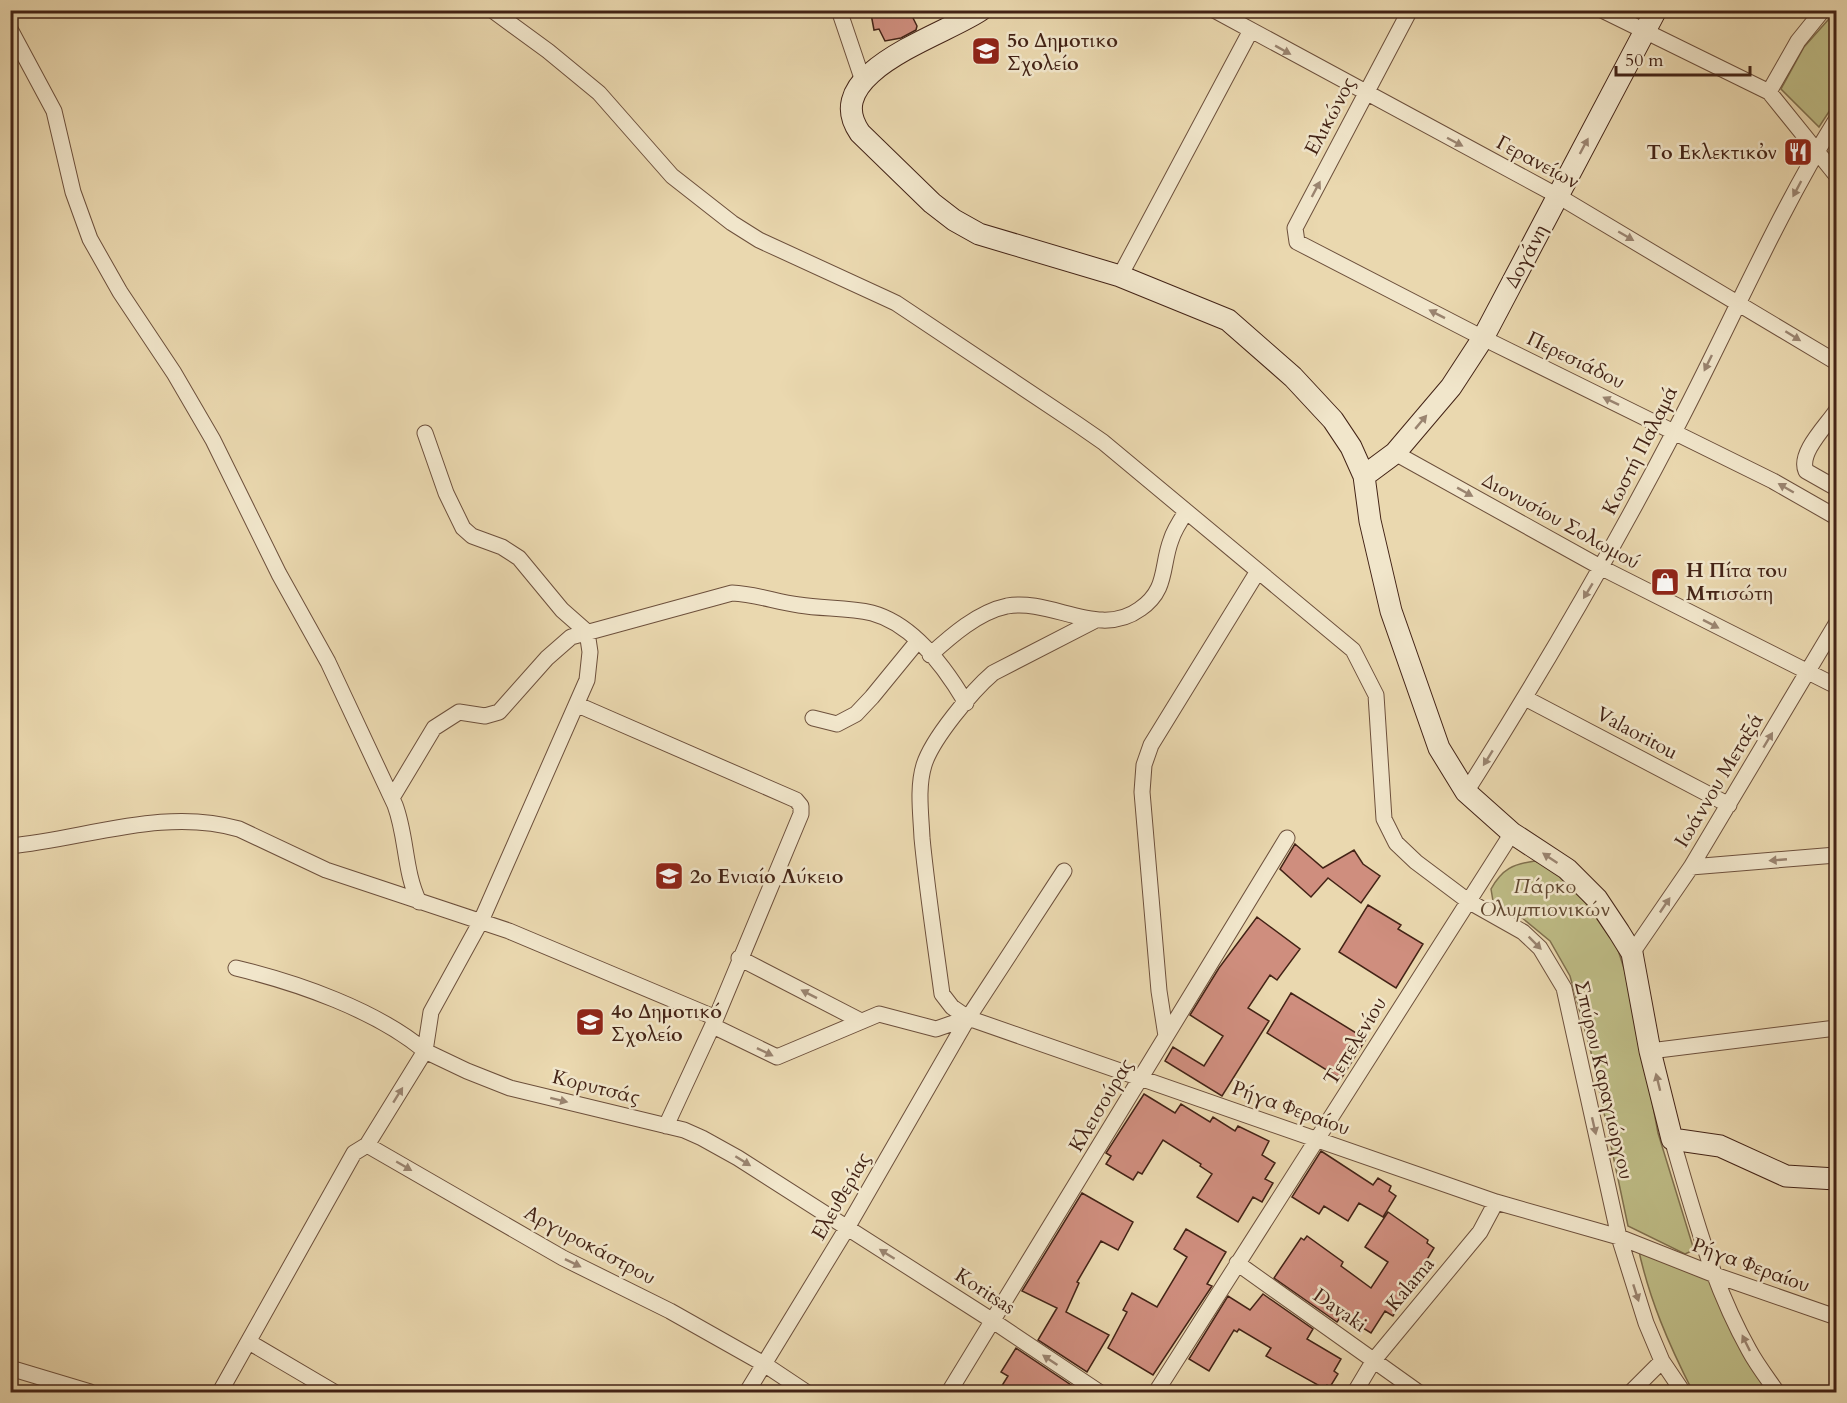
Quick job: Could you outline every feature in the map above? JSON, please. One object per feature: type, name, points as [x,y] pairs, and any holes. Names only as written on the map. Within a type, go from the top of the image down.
[{"type":"street","name":"Σπύρου Καραγιώργου","points":[[492,10],[548,51],[599,93],[672,176],[732,223],[786,253],[864,286],[930,324],[1103,442],[1353,650],[1376,695],[1380,790],[1384,819],[1396,843],[1416,862],[1468,901],[1523,932],[1540,948],[1564,988],[1619,1237],[1643,1315],[1662,1360],[1683,1392]]},
{"type":"street","points":[[839,10],[863,81]]},
{"type":"street","points":[[981,10],[894,56],[863,81],[853,98],[850,110],[852,122],[895,168],[954,220],[979,234],[1120,276],[1208,310],[1245,332],[1293,377],[1333,420],[1351,447],[1364,476],[1381,572],[1394,621],[1440,748],[1466,792],[1512,832],[1567,869],[1588,889],[1605,910],[1632,953],[1650,1051],[1672,1139],[1703,1244],[1749,1350],[1777,1392]]},
{"type":"street","name":"Γερανείων","points":[[1214,10],[1250,32],[1558,196],[1836,362]]},
{"type":"street","name":"Ελικώνος","points":[[1297,242],[1295,228],[1410,10]]},
{"type":"street","points":[[1602,10],[1769,92],[1836,175]]},
{"type":"street","name":"Δογάνη","points":[[1364,476],[1395,453],[1451,387],[1483,338],[1656,10]]},
{"type":"street","points":[[1769,92],[1797,41],[1823,10]]},
{"type":"street","points":[[10,29],[54,111],[73,192],[90,239],[120,292],[194,405],[279,574],[328,662],[392,798],[403,827],[410,884],[419,902]]},
{"type":"street","points":[[1120,276],[1250,32]]},
{"type":"street","name":"Κωστή Παλαμά","points":[[1466,792],[1602,568],[1674,432],[1738,302],[1817,151],[1836,120]]},
{"type":"street","name":"Περεσιάδου","points":[[1297,242],[1483,338],[1773,481],[1836,517]]},
{"type":"street","points":[[1836,411],[1808,452],[1804,463],[1806,471],[1836,488]]},
{"type":"street","points":[[220,1392],[361,1149],[425,1051],[431,1012],[481,921],[578,705],[590,667],[587,632],[562,610],[519,558],[502,547],[472,536],[463,528],[446,493],[425,433]]},
{"type":"street","name":"Διονυσίου Σολωμού","points":[[1395,453],[1602,568],[1836,686]]},
{"type":"street","points":[[968,1018],[952,1006],[942,994],[925,873],[920,780],[933,744],[980,685],[993,674],[1094,621],[1124,616],[1140,609],[1153,595],[1165,571],[1170,542],[1186,512]]},
{"type":"street","points":[[1166,1036],[1159,991],[1142,792],[1144,765],[1159,731],[1257,571]]},
{"type":"street","points":[[392,798],[439,724],[459,712],[485,716],[499,712],[548,658],[571,637],[732,593],[751,593],[798,605],[875,614],[893,622],[917,642],[950,676],[966,703]]},
{"type":"street","points":[[930,655],[969,624],[1007,606],[1038,605],[1094,621]]},
{"type":"street","name":"Ιωάννου Μεταξά","points":[[1632,953],[1691,867],[1836,624]]},
{"type":"street","points":[[813,718],[837,724],[856,714],[917,642]]},
{"type":"street","name":"Valaoritou","points":[[1525,698],[1729,804]]},
{"type":"street","points":[[578,705],[796,800],[801,806],[801,814],[739,958],[715,1022],[666,1126]]},
{"type":"street","points":[[10,846],[171,821],[224,824],[326,870],[481,921],[715,1022],[777,1057],[879,1014],[890,1015],[936,1029],[968,1018]]},
{"type":"street","name":"Τεπελενίου","points":[[1156,1392],[1512,832]]},
{"type":"street","name":"Κλεισούρας","points":[[949,1392],[1287,838]]},
{"type":"street","points":[[1691,867],[1836,855]]},
{"type":"street","name":"Ελευθερίας","points":[[747,1392],[847,1228],[968,1018],[1064,871]]},
{"type":"street","points":[[739,958],[861,1021]]},
{"type":"street","name":"Κορυτσάς","points":[[236,968],[272,977],[326,998],[396,1029],[425,1051],[510,1088],[666,1126],[702,1138],[738,1158],[847,1228]]},
{"type":"street","name":"Ρήγα Φεραίου","points":[[968,1018],[1143,1077],[1496,1202],[1619,1237],[1715,1275],[1836,1317]]},
{"type":"street","points":[[1650,1051],[1836,1028]]},
{"type":"street","points":[[1672,1139],[1720,1146],[1786,1176],[1836,1179]]},
{"type":"street","name":"Αργυροκάστρου","points":[[361,1149],[563,1258],[670,1311],[764,1364],[806,1392]]},
{"type":"street","name":"Kalama","points":[[1355,1392],[1374,1360],[1480,1232],[1496,1202]]},
{"type":"street","name":"Koritsas","points":[[847,1228],[1099,1392]]},
{"type":"street","name":"Davaki","points":[[1237,1263],[1418,1392]]},
{"type":"street","points":[[249,1342],[334,1392]]},
{"type":"street","points":[[1631,1392],[1662,1360]]},
{"type":"street","points":[[10,1368],[90,1392]]},
{"type":"green space","points":[[1836,11],[1836,101],[1819,127],[1781,89],[1804,47]]},
{"type":"green space","name":"Πάρκο Ολυμπιονικών","points":[[1535,861],[1564,872],[1617,947],[1631,990],[1658,1133],[1694,1250],[1685,1254],[1628,1226],[1592,1056],[1570,976],[1550,941],[1521,917],[1493,901],[1491,889],[1504,872],[1514,866]]},
{"type":"green space","points":[[1638,1247],[1716,1280],[1772,1392],[1693,1392],[1661,1321]]},
{"type":"building","points":[[878,10],[909,10],[917,26],[916,30],[901,38],[885,41],[879,29],[874,30],[871,14],[879,14]]},
{"type":"building","points":[[1295,844],[1323,868],[1354,850],[1363,864],[1380,876],[1361,903],[1328,878],[1311,897],[1280,869]]},
{"type":"building","points":[[1368,905],[1401,925],[1398,929],[1423,944],[1396,988],[1339,952]]},
{"type":"building","points":[[1257,917],[1300,949],[1277,980],[1270,975],[1248,1008],[1269,1021],[1222,1096],[1165,1061],[1173,1047],[1204,1066],[1223,1036],[1190,1015],[1219,968]]},
{"type":"building","points":[[1291,993],[1366,1039],[1341,1079],[1267,1033]]},
{"type":"building","points":[[1144,1094],[1175,1113],[1181,1104],[1210,1122],[1213,1117],[1235,1131],[1238,1126],[1269,1141],[1262,1155],[1275,1163],[1265,1179],[1273,1183],[1262,1202],[1253,1197],[1238,1222],[1197,1197],[1212,1174],[1200,1166],[1201,1164],[1163,1140],[1142,1174],[1138,1172],[1133,1180],[1106,1164],[1111,1156],[1106,1153]]},
{"type":"building","points":[[1321,1151],[1373,1185],[1378,1178],[1391,1186],[1389,1191],[1396,1196],[1383,1217],[1359,1203],[1348,1221],[1324,1206],[1319,1214],[1292,1197]]},
{"type":"building","points":[[1082,1193],[1133,1222],[1118,1250],[1101,1241],[1077,1282],[1079,1283],[1066,1312],[1109,1335],[1087,1372],[1038,1340],[1057,1308],[1022,1291]]},
{"type":"building","points":[[1388,1212],[1428,1240],[1427,1243],[1434,1248],[1393,1316],[1385,1311],[1371,1333],[1342,1315],[1337,1322],[1274,1278],[1301,1238],[1304,1240],[1307,1236],[1343,1262],[1341,1266],[1371,1288],[1388,1262],[1365,1247]]},
{"type":"building","points":[[1186,1229],[1226,1252],[1207,1284],[1212,1286],[1153,1375],[1108,1348],[1127,1312],[1123,1310],[1132,1293],[1157,1307],[1187,1257],[1174,1249]]},
{"type":"building","points":[[1263,1294],[1313,1329],[1307,1339],[1341,1359],[1334,1371],[1338,1374],[1330,1387],[1327,1385],[1325,1389],[1266,1356],[1271,1348],[1239,1329],[1237,1332],[1234,1330],[1209,1371],[1189,1359],[1228,1296],[1250,1310]]},
{"type":"building","points":[[1016,1348],[1077,1389],[1075,1392],[1034,1392],[1024,1386],[1020,1392],[998,1392],[1008,1376],[1001,1372]]},
{"type":"place","name":"5o Δημοτικο Σχολείο","points":[[986,51]]},
{"type":"place","name":"Το Εκλεκτικὀν","points":[[1798,152]]},
{"type":"place","name":"Η Πίτα του Μπισώτη","points":[[1665,582]]},
{"type":"place","name":"2ο Ενιαίο Λύκειο","points":[[669,876]]},
{"type":"place","name":"4ο Δημοτικό Σχολείο","points":[[590,1022]]}]
